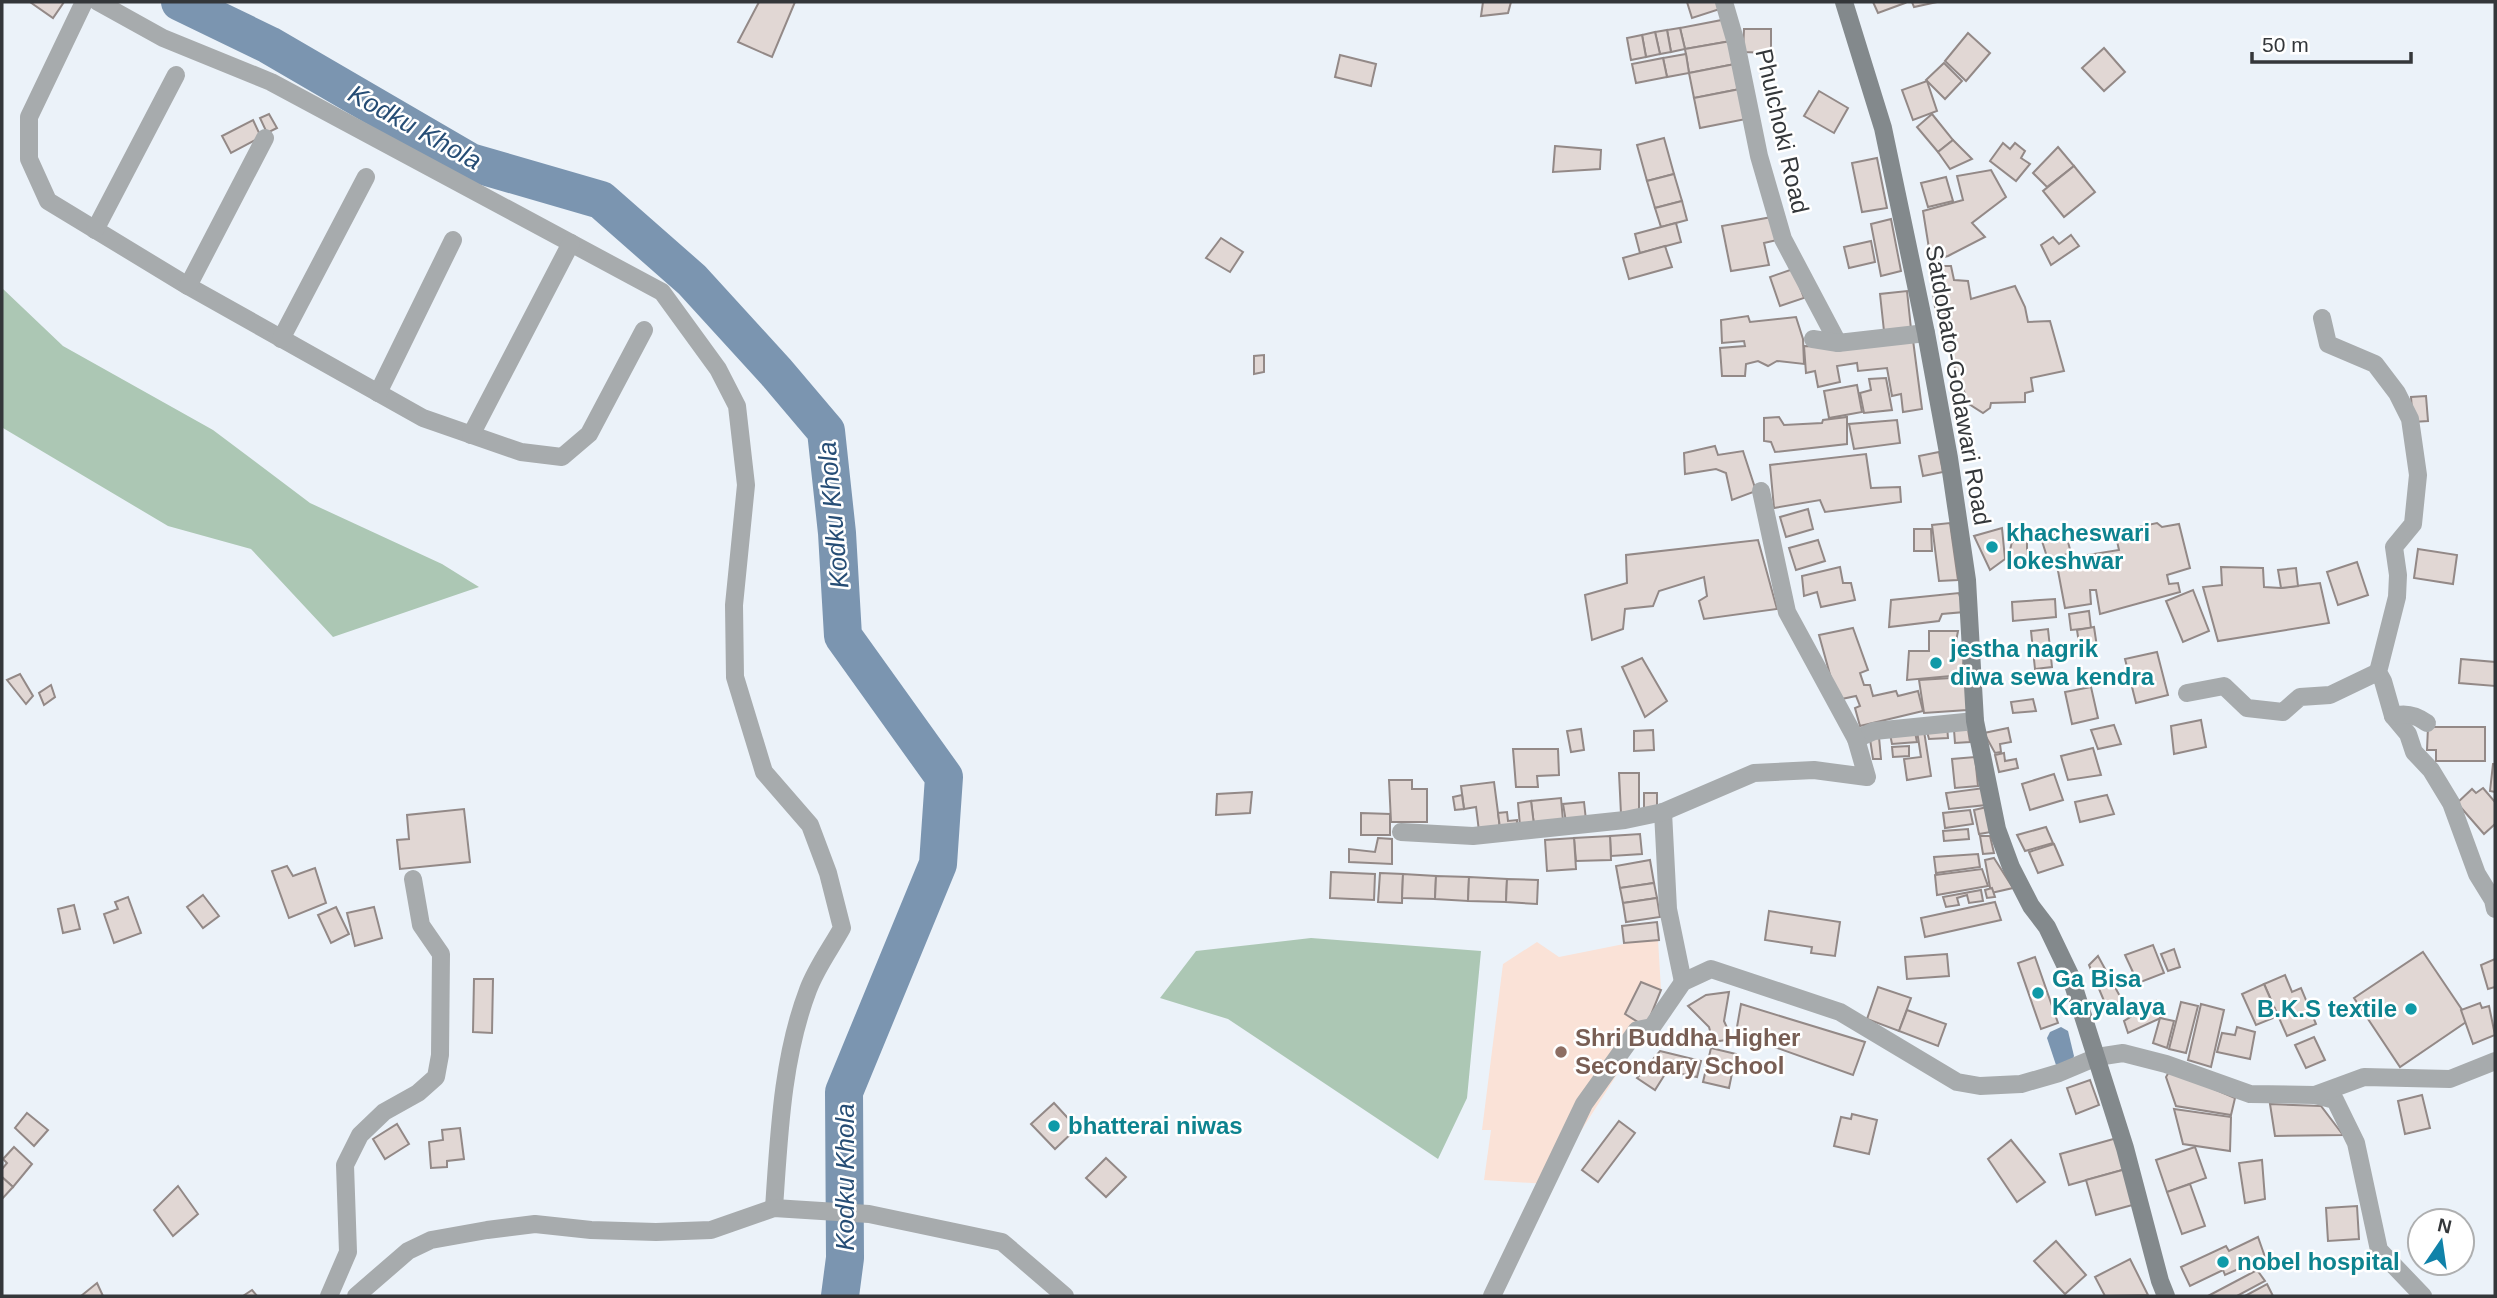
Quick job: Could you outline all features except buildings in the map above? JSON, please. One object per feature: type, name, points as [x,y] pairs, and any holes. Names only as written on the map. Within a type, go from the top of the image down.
[{"type":"street","points":[[84,2],[29,117],[29,159],[48,201],[188,286],[423,418],[521,453],[562,457],[589,434],[645,330]]},
{"type":"street","points":[[98,2],[163,38],[271,82],[662,292],[719,369],[737,406],[746,485],[734,605],[735,677],[764,772],[810,825],[828,873],[842,928],[808,988],[790,1053],[778,1146],[774,1208]]},
{"type":"street","name":"Phulchoki Road","points":[[1724,2],[1736,43],[1759,156],[1783,239],[1838,343]]},
{"type":"street","name":"Satdobato-Godawari Road","points":[[1844,2],[1883,128],[1926,333],[1953,482],[1967,580],[1975,722],[1997,829],[2011,867],[2031,906],[2047,927],[2070,975],[2125,1147],[2166,1296]]},
{"type":"street","points":[[95,230],[176,75]]},
{"type":"street","points":[[188,286],[265,138]]},
{"type":"street","points":[[281,339],[366,177]]},
{"type":"street","points":[[378,393],[453,240]]},
{"type":"street","points":[[471,435],[570,243]]},
{"type":"street","points":[[2187,693],[2224,686],[2247,708],[2283,712],[2300,697],[2330,695],[2378,672],[2397,597],[2398,575],[2394,547],[2413,524],[2418,475],[2413,431],[2397,393],[2375,364],[2328,344],[2322,318]]},
{"type":"street","points":[[1813,339],[1838,343],[1926,333]]},
{"type":"street","points":[[1401,832],[1473,836],[1625,820],[1663,812],[1754,773],[1814,770],[1867,777],[1856,739],[1787,612],[1760,491]]},
{"type":"street","points":[[2378,672],[2384,681],[2393,716],[2408,734],[2414,752],[2431,770],[2451,803],[2477,874],[2493,900],[2495,909]]},
{"type":"street","points":[[2393,716],[2403,713],[2427,723]]},
{"type":"street","points":[[1856,739],[1874,731],[1975,722]]},
{"type":"street","points":[[1663,812],[1668,909],[1683,982]]},
{"type":"street","points":[[329,1296],[348,1252],[345,1165],[360,1135],[384,1112],[418,1093],[436,1077],[440,1055],[441,954],[421,925],[413,879]]},
{"type":"street","points":[[1492,1296],[1584,1104],[1637,1030],[1651,1027],[1683,982],[1711,969],[1840,1013],[1957,1082],[1980,1086],[2021,1084],[2059,1073],[2097,1057],[2123,1053],[2165,1064],[2250,1094],[2315,1095],[2335,1100],[2356,1143],[2379,1250],[2423,1296]]},
{"type":"street","points":[[2315,1095],[2364,1077],[2450,1079],[2495,1061]]},
{"type":"street","points":[[356,1296],[408,1251],[431,1240],[535,1224],[591,1230],[711,1230],[774,1208],[869,1214],[1002,1242],[1065,1296]]},
{"type":"shaded area","name":"Shri Buddha Higher Secondary School","points":[[1657,922],[1661,990],[1646,1027],[1637,1031],[1627,1059],[1547,1184],[1484,1180],[1491,1130],[1482,1130],[1503,964],[1537,942],[1559,957],[1624,944],[1622,926]]},
{"type":"green space","points":[[2,288],[63,346],[213,430],[310,503],[442,564],[479,587],[333,637],[251,549],[168,526],[3,428]]},
{"type":"green space","points":[[1311,938],[1481,951],[1467,1098],[1438,1159],[1228,1019],[1160,998],[1196,951]]},
{"type":"water","points":[[2061,1027],[2068,1031],[2074,1056],[2072,1061],[2056,1065],[2047,1038],[2050,1032]]},
{"type":"waterway","name":"Kodku Khola","points":[[180,2],[269,45],[470,162],[601,200],[692,280],[826,431],[837,533],[843,636],[944,777],[938,864],[844,1092],[845,1258],[840,1296]]},
{"type":"place","name":"khacheswari lokeshwar","points":[[1992,547]]},
{"type":"place","name":"jestha nagrik diwa sewa kendra","points":[[1936,663]]},
{"type":"place","name":"Ga Bisa Karyalaya","points":[[2038,993]]},
{"type":"place","name":"B.K.S textile","points":[[2411,1009]]},
{"type":"place","name":"Shri Buddha Higher Secondary School","points":[[1561,1052]]},
{"type":"place","name":"bhatterai niwas","points":[[1054,1126]]},
{"type":"place","name":"nobel hospital","points":[[2223,1262]]}]
